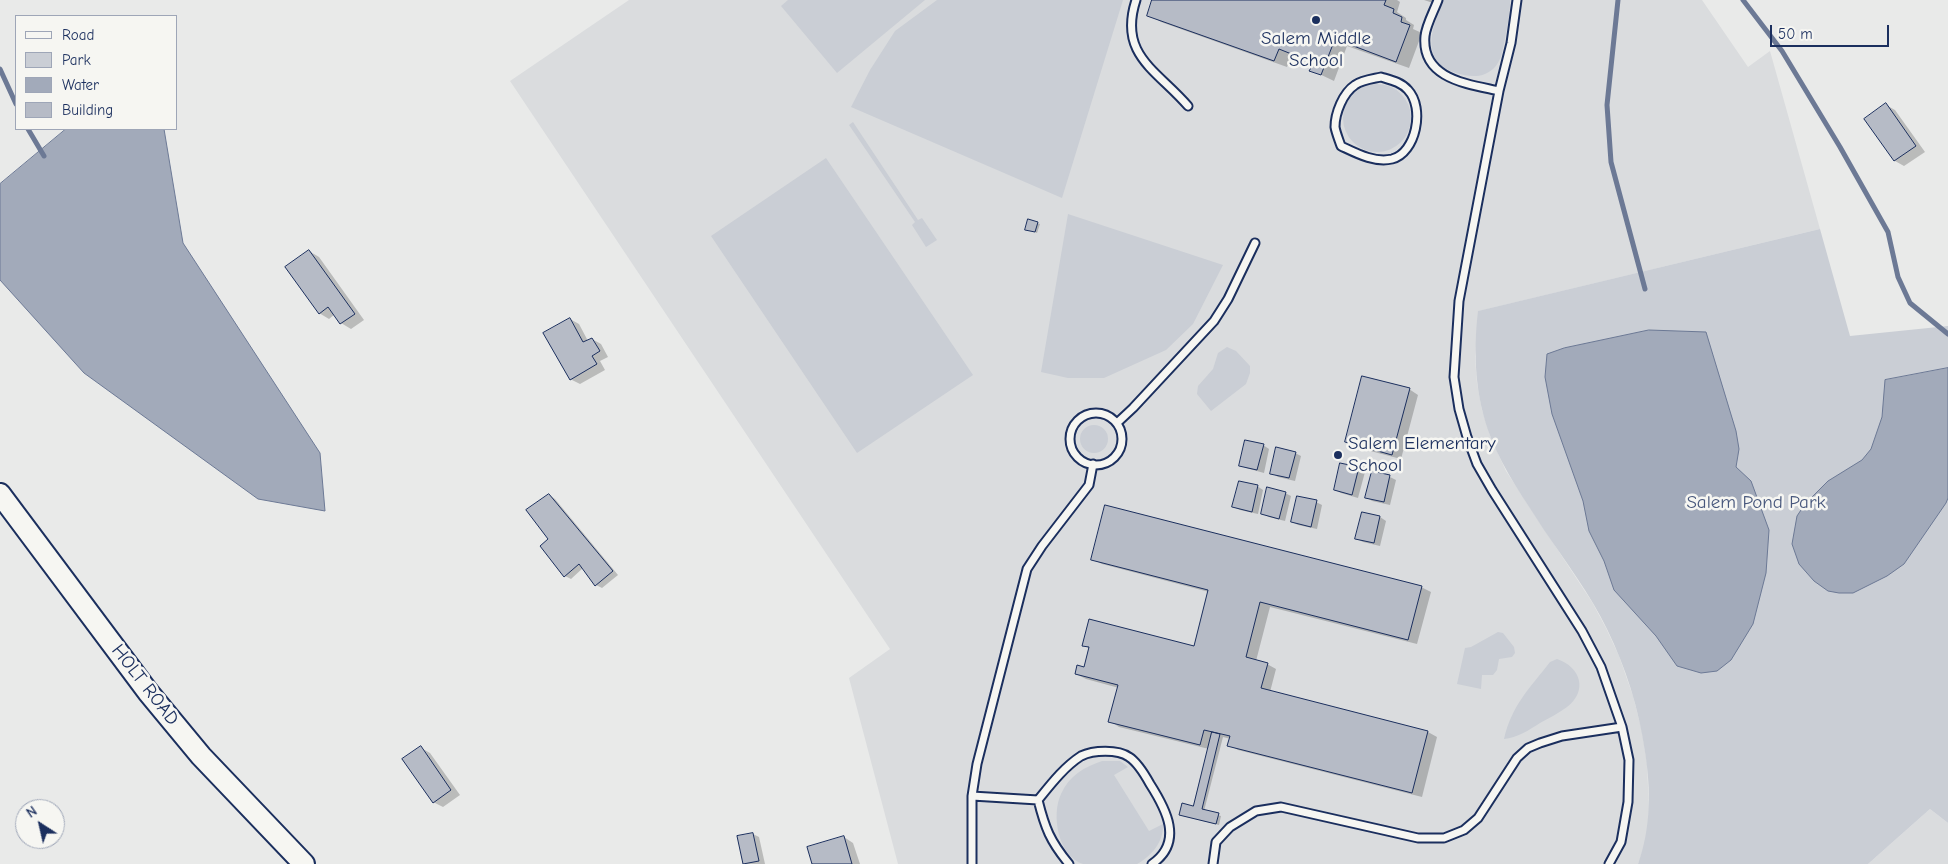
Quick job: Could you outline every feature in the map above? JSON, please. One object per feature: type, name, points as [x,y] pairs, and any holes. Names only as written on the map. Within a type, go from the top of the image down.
[{"type":"street","name":"HOLT ROAD","points":[[0,494],[148,692],[201,756],[304,864]]},
{"type":"lane","points":[[1136,0],[1131,23],[1135,49],[1188,106]]},
{"type":"lane","points":[[1438,0],[1425,36],[1426,53],[1434,67],[1445,76],[1499,92]]},
{"type":"lane","points":[[1517,0],[1511,43],[1499,92],[1459,301],[1454,377],[1459,409],[1467,437],[1478,464],[1492,490],[1582,631],[1600,667],[1622,728],[1629,760],[1628,802],[1621,842],[1610,864]]},
{"type":"lane","points":[[1381,77],[1396,81],[1409,91],[1415,104],[1418,121],[1414,138],[1399,156],[1391,159],[1373,159],[1340,146],[1335,127],[1338,109],[1353,86],[1363,81],[1381,77]]},
{"type":"lane","points":[[1117,423],[1214,321],[1228,299],[1255,243]]},
{"type":"lane","points":[[1094,413],[1103,414],[1117,423],[1121,433],[1120,448],[1109,461],[1102,464],[1093,464],[1078,457],[1070,442],[1074,426],[1079,419],[1094,413]]},
{"type":"lane","points":[[972,864],[972,796],[977,764],[1027,568],[1089,485],[1093,464]]},
{"type":"lane","points":[[1214,864],[1216,842],[1230,827],[1256,812],[1282,806],[1418,838],[1444,838],[1464,830],[1478,818],[1518,758],[1528,748],[1540,742],[1562,736],[1622,728]]},
{"type":"lane","points":[[1038,800],[1060,774],[1083,755],[1110,750],[1129,757],[1144,774],[1160,799],[1171,831],[1166,848],[1152,864]]},
{"type":"lane","points":[[972,796],[1038,800]]},
{"type":"lane","points":[[1038,800],[1045,829],[1057,850],[1069,864]]},
{"type":"shaded area","points":[[629,0],[1702,0],[1748,67],[1770,51],[1820,229],[1479,311],[1475,357],[1477,383],[1482,410],[1491,438],[1506,471],[1592,602],[1619,656],[1633,696],[1642,731],[1647,764],[1649,809],[1644,848],[1638,864],[898,864],[849,678],[890,649],[510,81]]},
{"type":"shaded area","points":[[1930,809],[1948,823],[1948,864],[1868,864]]},
{"type":"green space","points":[[788,0],[925,0],[837,73],[781,6]]},
{"type":"green space","points":[[937,0],[1123,0],[1062,198],[851,107],[870,70],[895,31]]},
{"type":"green space","points":[[1443,0],[1510,0],[1501,57],[1490,72],[1479,76],[1471,76],[1450,71],[1440,64],[1434,56],[1432,35]]},
{"type":"green space","points":[[1377,84],[1390,87],[1401,94],[1408,105],[1411,118],[1408,131],[1401,142],[1390,149],[1377,152],[1364,149],[1353,142],[1346,131],[1343,118],[1346,105],[1353,94],[1364,87]]},
{"type":"green space","points":[[853,122],[918,220],[922,218],[937,240],[926,247],[912,225],[915,222],[849,125]]},
{"type":"green space","points":[[826,158],[973,375],[857,453],[711,236]]},
{"type":"green space","points":[[1068,214],[1223,265],[1193,324],[1166,350],[1104,378],[1068,378],[1041,372]]},
{"type":"green space","name":"Salem Pond Park","points":[[1820,229],[1850,336],[1948,326],[1948,823],[1930,809],[1868,864],[1638,864],[1648,823],[1649,795],[1642,736],[1631,689],[1614,644],[1593,603],[1515,485],[1491,438],[1482,407],[1477,375],[1478,311]]},
{"type":"green space","points":[[1227,347],[1236,351],[1250,366],[1250,373],[1246,384],[1211,411],[1197,394],[1198,386],[1213,369],[1218,353]]},
{"type":"green space","points":[[1094,425],[1104,429],[1108,439],[1104,449],[1094,453],[1084,449],[1080,439],[1084,429]]},
{"type":"green space","points":[[1498,632],[1503,633],[1514,647],[1515,653],[1512,657],[1499,659],[1497,670],[1493,675],[1482,675],[1481,689],[1457,684],[1465,648],[1471,647]]},
{"type":"green space","points":[[1557,659],[1572,668],[1579,680],[1578,694],[1574,701],[1527,731],[1504,739],[1507,727],[1522,698],[1550,662]]},
{"type":"green space","points":[[1102,761],[1120,761],[1128,767],[1114,775],[1149,831],[1163,824],[1163,830],[1156,847],[1148,857],[1137,864],[1083,864],[1074,860],[1062,844],[1057,823],[1058,803],[1061,794],[1073,777],[1089,766]]},
{"type":"water","points":[[65,130],[164,130],[183,243],[320,453],[325,511],[258,499],[84,373],[0,280],[0,184]]},
{"type":"water","points":[[1649,330],[1706,332],[1736,431],[1739,449],[1736,467],[1751,481],[1769,530],[1766,573],[1753,624],[1731,660],[1717,671],[1701,673],[1677,666],[1656,636],[1614,590],[1604,561],[1589,531],[1583,501],[1552,414],[1545,377],[1547,354],[1564,348]]},
{"type":"water","points":[[1948,368],[1948,498],[1946,503],[1904,564],[1887,576],[1853,593],[1828,591],[1814,581],[1799,564],[1792,544],[1797,516],[1805,504],[1828,481],[1862,460],[1871,449],[1882,417],[1885,380]]},
{"type":"building","points":[[1152,0],[1386,0],[1384,5],[1394,9],[1393,13],[1402,17],[1401,22],[1410,25],[1396,62],[1335,39],[1321,75],[1309,71],[1314,63],[1279,49],[1274,61],[1147,16]]},
{"type":"building","points":[[1886,103],[1916,146],[1894,161],[1864,119]]},
{"type":"building","points":[[1028,219],[1038,222],[1035,232],[1025,230]]},
{"type":"building","points":[[309,250],[355,314],[340,324],[328,307],[319,314],[285,267]]},
{"type":"building","points":[[570,318],[583,342],[592,338],[600,351],[592,356],[597,364],[570,380],[543,333]]},
{"type":"building","points":[[1362,376],[1410,388],[1392,455],[1345,442]]},
{"type":"building","points":[[1245,440],[1264,444],[1257,470],[1239,466]]},
{"type":"building","points":[[1276,447],[1296,452],[1289,478],[1270,474]]},
{"type":"building","points":[[1340,463],[1359,467],[1352,495],[1334,490]]},
{"type":"building","points":[[1372,471],[1390,475],[1384,502],[1365,498]]},
{"type":"building","points":[[1239,481],[1258,485],[1252,512],[1232,507]]},
{"type":"building","points":[[1267,487],[1286,492],[1279,519],[1261,514]]},
{"type":"building","points":[[549,494],[613,571],[595,586],[579,564],[564,577],[540,546],[548,539],[526,510]]},
{"type":"building","points":[[1297,496],[1317,500],[1311,527],[1291,522]]},
{"type":"building","points":[[1105,505],[1422,586],[1408,640],[1260,602],[1246,657],[1268,663],[1261,688],[1428,731],[1412,793],[1227,746],[1230,736],[1204,730],[1200,745],[1108,722],[1118,685],[1075,674],[1077,665],[1084,667],[1089,647],[1082,646],[1089,619],[1194,646],[1208,590],[1091,560]]},
{"type":"building","points":[[1362,512],[1380,516],[1374,543],[1355,539]]},
{"type":"building","points":[[1212,732],[1220,734],[1202,809],[1219,813],[1216,824],[1179,815],[1182,803],[1193,806]]},
{"type":"building","points":[[421,746],[451,790],[433,803],[402,759]]},
{"type":"building","points":[[753,833],[759,861],[743,864],[737,836]]},
{"type":"building","points":[[844,836],[852,864],[812,864],[807,847]]},
{"type":"waterway","points":[[1618,0],[1607,105],[1611,162],[1645,289]]},
{"type":"waterway","points":[[1743,0],[1782,51],[1840,147],[1888,232],[1898,277],[1910,303],[1948,334]]},
{"type":"waterway","points":[[0,69],[15,102]]},
{"type":"waterway","points":[[29,130],[44,156]]},
{"type":"place","name":"Salem Middle School","points":[[1316,20]]},
{"type":"place","name":"Salem Elementary School","points":[[1338,455]]}]
